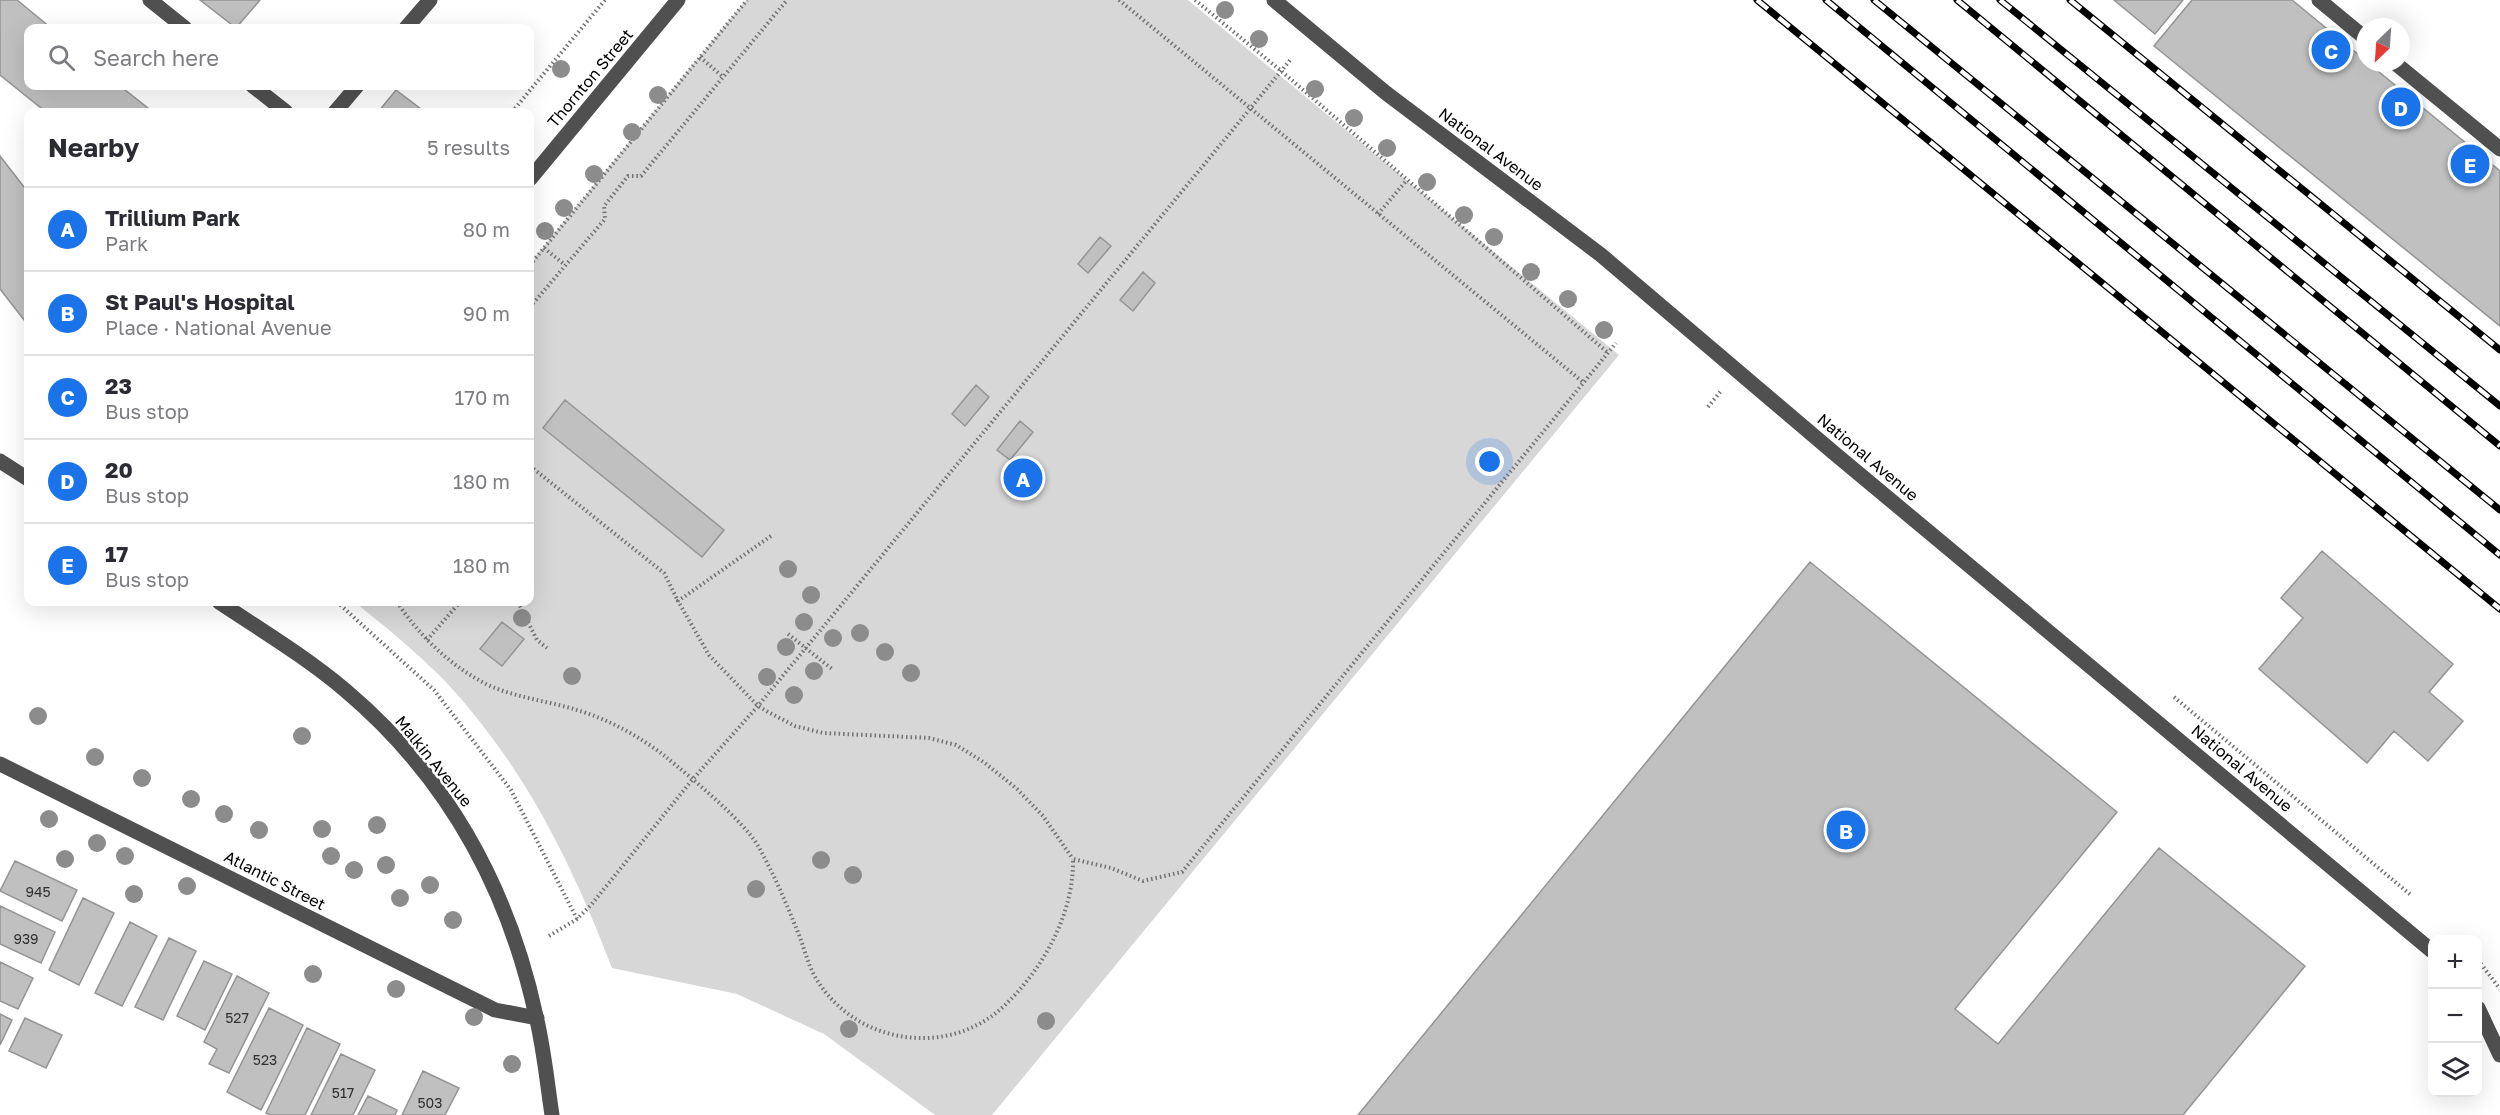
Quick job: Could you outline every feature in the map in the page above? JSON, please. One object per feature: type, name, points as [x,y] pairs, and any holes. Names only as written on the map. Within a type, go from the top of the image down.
[{"type":"street","points":[[150,0],[179,24]]},
{"type":"street","points":[[409,24],[430,0]]},
{"type":"street","name":"Thornton Street","points":[[534,173],[678,0]]},
{"type":"street","name":"National Avenue","points":[[1274,0],[1386,93],[1601,255],[1834,453],[2428,947]]},
{"type":"street","points":[[2319,0],[2356,31]]},
{"type":"street","points":[[2407,72],[2500,149]]},
{"type":"street","points":[[258,90],[280,108]]},
{"type":"street","points":[[338,108],[353,90]]},
{"type":"street","points":[[0,460],[24,476]]},
{"type":"street","name":"Malkin Avenue","points":[[225,606],[345,690],[403,746],[458,816],[486,869],[517,945],[537,1018],[552,1115]]},
{"type":"street","name":"Atlantic Street","points":[[0,764],[489,1007],[537,1018]]},
{"type":"street","points":[[2482,1017],[2500,1055]]},
{"type":"path","points":[[534,86],[605,0]]},
{"type":"path","points":[[534,261],[747,0]]},
{"type":"path","points":[[534,302],[605,219],[604,206],[628,176],[641,176],[787,0]]},
{"type":"path","points":[[1119,0],[1584,383]]},
{"type":"path","points":[[1195,0],[1280,70],[1607,352]]},
{"type":"path","points":[[700,57],[723,77]]},
{"type":"path","points":[[549,936],[577,919],[692,780],[759,706],[1291,59]]},
{"type":"path","points":[[515,108],[530,90]]},
{"type":"path","points":[[1378,214],[1407,180]]},
{"type":"path","points":[[544,248],[566,265]]},
{"type":"path","points":[[1073,859],[1110,868],[1143,881],[1182,872],[1616,343]]},
{"type":"path","points":[[400,606],[427,640],[456,666],[487,685],[582,711],[609,722],[666,757],[733,817],[757,843],[786,903],[817,981],[847,1012],[888,1034],[911,1039],[933,1039],[966,1031],[994,1016],[1024,987],[1061,925],[1073,871],[1073,859],[1044,816],[1017,789],[985,763],[956,745],[928,738],[823,733],[795,726],[759,706],[709,655],[664,573],[534,469]]},
{"type":"path","points":[[678,602],[771,536]]},
{"type":"path","points":[[341,606],[435,690],[511,789],[577,919]]},
{"type":"path","points":[[427,640],[457,606]]},
{"type":"path","points":[[520,606],[537,640],[548,648]]},
{"type":"path","points":[[788,634],[832,669]]},
{"type":"path","points":[[2482,965],[2500,990]]},
{"type":"shaded area","points":[[746,0],[1188,0],[1619,355],[992,1115],[935,1115],[824,1034],[737,994],[612,968],[562,852],[521,780],[497,745],[472,711],[443,679],[400,639],[359,606],[534,606],[534,258]]},
{"type":"building","points":[[0,0],[17,0],[46,24],[24,24],[24,90],[125,90],[148,108],[41,108],[0,75]]},
{"type":"building","points":[[200,0],[260,0],[239,24],[231,24]]},
{"type":"building","points":[[2114,0],[2183,0],[2155,34]]},
{"type":"building","points":[[2192,0],[2292,0],[2356,53],[2356,72],[2379,72],[2500,171],[2500,326],[2154,46]]},
{"type":"building","points":[[396,90],[420,108],[381,108]]},
{"type":"building","points":[[0,156],[24,187],[24,320],[0,289]]},
{"type":"building","points":[[1100,237],[1111,246],[1088,273],[1078,264]]},
{"type":"building","points":[[1143,272],[1155,283],[1133,311],[1120,300]]},
{"type":"building","points":[[976,385],[989,397],[965,426],[952,414]]},
{"type":"building","points":[[565,400],[724,530],[702,557],[543,428]]},
{"type":"building","points":[[1020,421],[1033,432],[1010,460],[997,450]]},
{"type":"building","points":[[2322,551],[2453,664],[2429,692],[2463,721],[2428,761],[2394,731],[2367,763],[2259,669],[2303,618],[2281,598]]},
{"type":"building","points":[[1810,562],[2117,812],[1955,1009],[1998,1044],[2159,848],[2305,966],[2183,1115],[1358,1115]]},
{"type":"building","points":[[502,622],[524,639],[502,666],[480,649]]},
{"type":"building","points":[[15,861],[77,890],[62,921],[0,891]]},
{"type":"building","points":[[83,898],[114,913],[79,985],[49,970]]},
{"type":"building","points":[[0,906],[55,932],[41,963],[0,944]]},
{"type":"building","points":[[130,922],[157,936],[122,1006],[95,993]]},
{"type":"building","points":[[169,938],[196,951],[163,1020],[135,1007]]},
{"type":"building","points":[[204,961],[232,974],[205,1030],[177,1016]]},
{"type":"building","points":[[0,962],[33,978],[18,1009],[0,1001]]},
{"type":"building","points":[[237,976],[269,993],[229,1073],[209,1064],[217,1049],[204,1042]]},
{"type":"building","points":[[269,1008],[303,1025],[261,1110],[227,1092]]},
{"type":"building","points":[[0,1014],[12,1020],[0,1045]]},
{"type":"building","points":[[25,1018],[62,1035],[46,1068],[9,1051]]},
{"type":"building","points":[[307,1028],[340,1044],[305,1115],[266,1113]]},
{"type":"building","points":[[341,1054],[375,1070],[353,1115],[311,1115]]},
{"type":"building","points":[[423,1071],[459,1088],[445,1115],[402,1115]]},
{"type":"building","points":[[368,1096],[397,1110],[395,1115],[358,1115]]},
{"type":"railway","points":[[1757,0],[2500,609]]},
{"type":"railway","points":[[1826,0],[2500,555]]},
{"type":"railway","points":[[1874,0],[2500,510]]},
{"type":"railway","points":[[1957,0],[2500,446]]},
{"type":"railway","points":[[2000,0],[2500,406]]},
{"type":"railway","points":[[2070,0],[2500,350]]},
{"type":"place","name":"23","points":[[2331,50]]},
{"type":"place","name":"20","points":[[2401,107]]},
{"type":"place","name":"17","points":[[2470,164]]},
{"type":"place","name":"Trillium Park","points":[[1023,478]]},
{"type":"place","name":"St Paul's Hospital","points":[[1846,830]]}]
